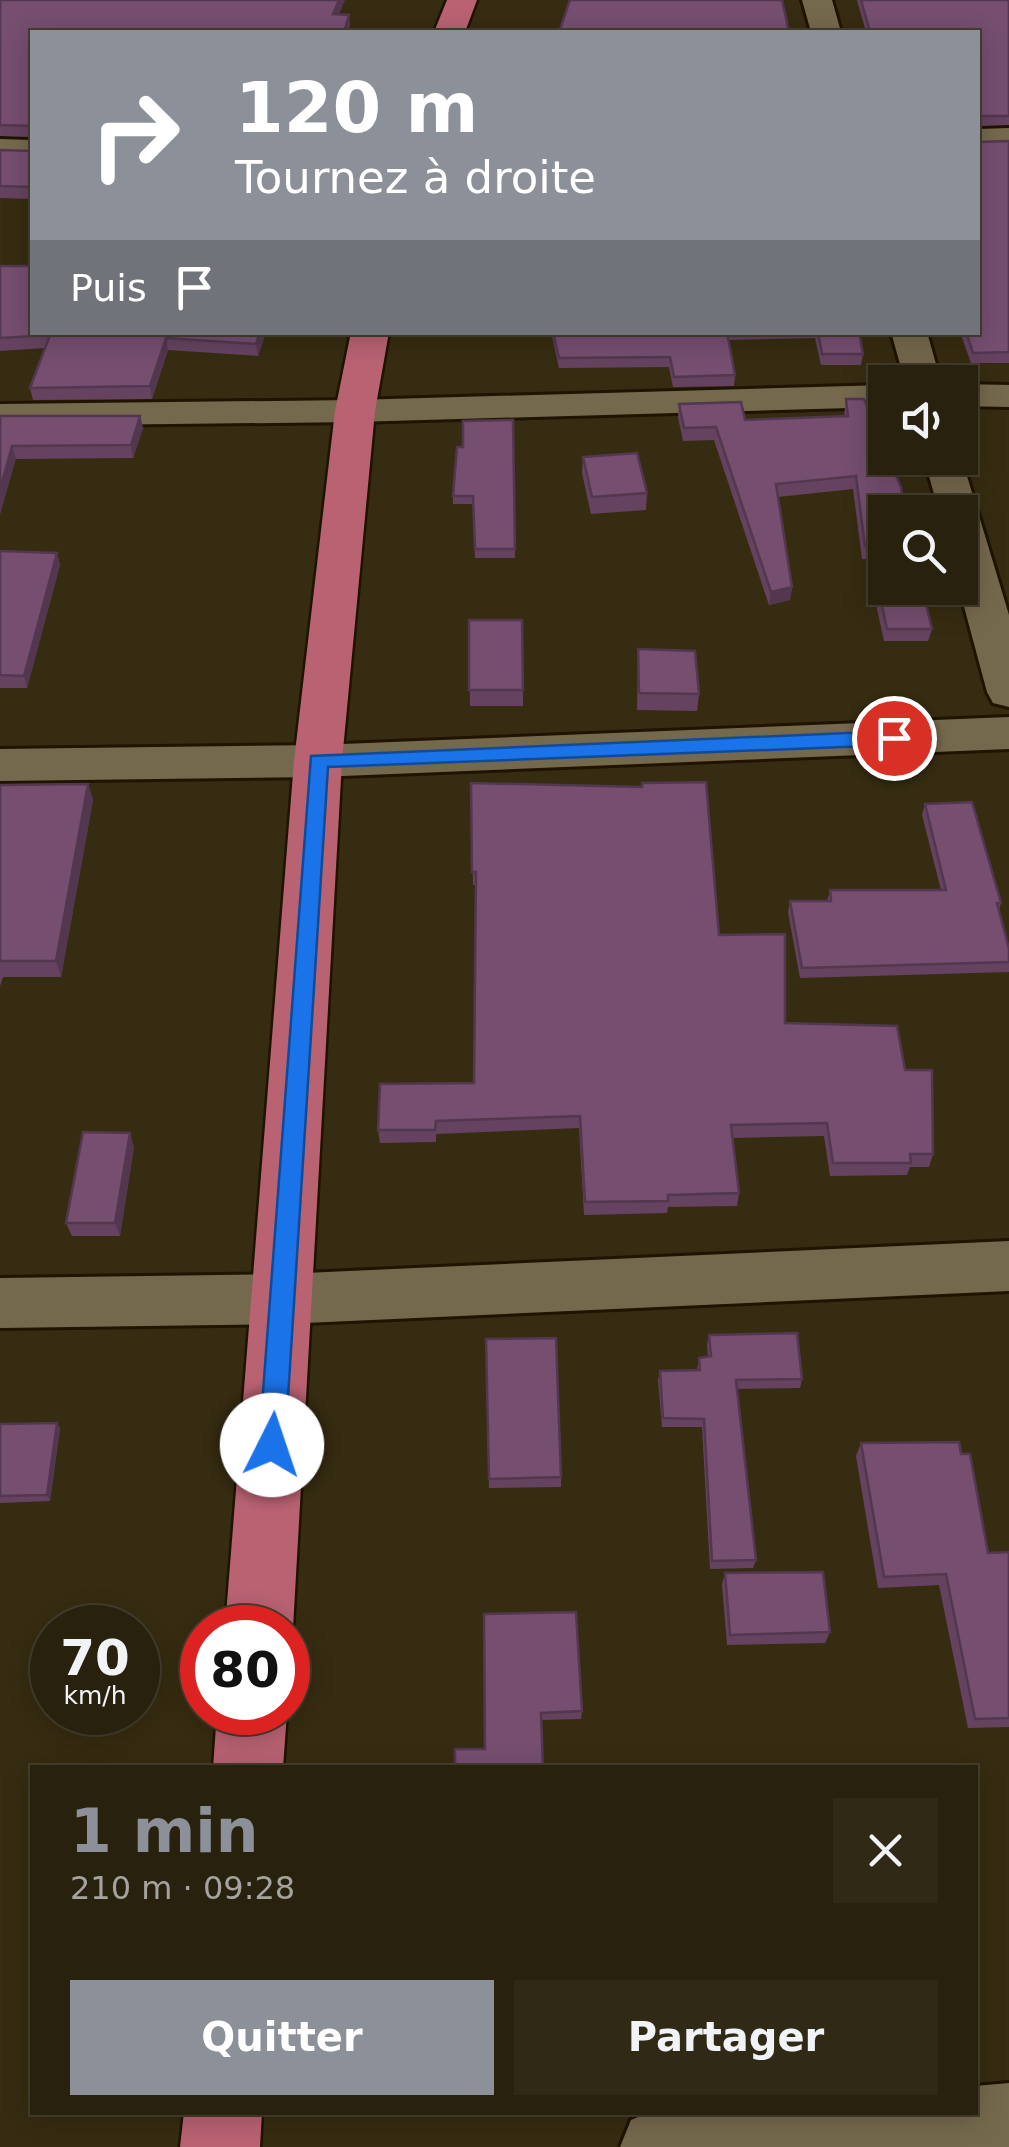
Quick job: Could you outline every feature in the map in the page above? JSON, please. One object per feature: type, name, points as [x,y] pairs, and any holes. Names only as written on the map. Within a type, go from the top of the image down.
[{"type":"highway","points":[[451,30],[462,0]]},
{"type":"highway","points":[[261,1605],[318,761],[355,411],[369,335]]},
{"type":"highway","points":[[248,1765],[250,1735]]},
{"type":"highway","points":[[220,2147],[223,2115]]},
{"type":"street","points":[[817,0],[825,30]]},
{"type":"street","points":[[980,139],[1009,138]]},
{"type":"street","points":[[0,149],[30,150]]},
{"type":"street","points":[[910,335],[918,365]]},
{"type":"street","points":[[0,415],[355,411],[868,396]]},
{"type":"street","points":[[978,396],[1009,396]]},
{"type":"street","points":[[978,579],[1009,692]]},
{"type":"street","points":[[0,765],[318,761],[1009,733]]},
{"type":"street","points":[[0,1304],[283,1299],[1009,1266]]},
{"type":"street","points":[[658,2147],[1009,2121]]},
{"type":"building","points":[[0,0],[339,0],[333,14],[349,15],[345,30],[30,30],[30,126],[0,125]]},
{"type":"building","points":[[570,0],[782,0],[789,30],[560,30]]},
{"type":"building","points":[[861,0],[1009,0],[1009,116],[980,116],[980,30],[869,30]]},
{"type":"building","points":[[1009,141],[1009,352],[973,353],[967,335],[980,335],[980,142]]},
{"type":"building","points":[[0,150],[30,151],[30,187],[0,186]]},
{"type":"building","points":[[0,266],[30,266],[30,335],[50,335],[0,338]]},
{"type":"building","points":[[50,335],[259,335],[256,344],[166,338],[150,386],[30,388]]},
{"type":"building","points":[[554,335],[728,335],[735,375],[674,377],[670,357],[559,358]]},
{"type":"building","points":[[819,335],[860,335],[863,354],[822,354]]},
{"type":"building","points":[[846,399],[864,399],[868,409],[868,475],[896,475],[902,495],[868,495],[865,546],[856,476],[776,484],[792,587],[771,592],[716,427],[684,428],[679,404],[741,402],[745,420],[848,416]]},
{"type":"building","points":[[0,416],[140,416],[131,445],[12,446],[0,490]]},
{"type":"building","points":[[513,420],[515,549],[475,549],[473,496],[453,496],[457,447],[463,447],[463,421]]},
{"type":"building","points":[[637,453],[647,493],[592,497],[583,457]]},
{"type":"building","points":[[0,551],[57,553],[24,676],[0,675]]},
{"type":"building","points":[[882,605],[926,605],[932,629],[887,629]]},
{"type":"building","points":[[469,620],[522,620],[523,690],[469,690]]},
{"type":"building","points":[[638,649],[695,651],[699,694],[639,693]]},
{"type":"building","points":[[706,782],[719,935],[785,934],[785,1023],[897,1026],[905,1070],[932,1070],[933,1154],[910,1154],[911,1163],[833,1163],[827,1123],[731,1125],[739,1193],[668,1195],[668,1201],[585,1202],[580,1116],[436,1121],[435,1130],[378,1130],[380,1084],[474,1083],[476,872],[472,872],[471,783],[642,787],[642,783]]},
{"type":"building","points":[[88,784],[56,961],[0,961],[0,785]]},
{"type":"building","points":[[972,802],[1001,903],[997,903],[1009,962],[802,968],[790,901],[831,901],[830,890],[946,890],[925,804]]},
{"type":"building","points":[[83,1132],[130,1133],[115,1223],[66,1223]]},
{"type":"building","points":[[797,1333],[802,1379],[736,1380],[756,1560],[712,1561],[704,1419],[663,1418],[660,1371],[700,1370],[699,1358],[711,1356],[709,1335]]},
{"type":"building","points":[[556,1338],[561,1477],[489,1479],[486,1339]]},
{"type":"building","points":[[57,1423],[47,1495],[0,1496],[0,1424]]},
{"type":"building","points":[[959,1442],[961,1454],[970,1454],[988,1553],[1009,1552],[1009,1718],[975,1719],[946,1574],[884,1577],[861,1443]]},
{"type":"building","points":[[823,1572],[830,1632],[730,1635],[725,1573]]},
{"type":"building","points":[[576,1612],[582,1711],[541,1713],[543,1765],[455,1765],[455,1749],[485,1749],[484,1614]]},
{"type":"route","points":[[272,1445],[318,761],[894,738]]}]
